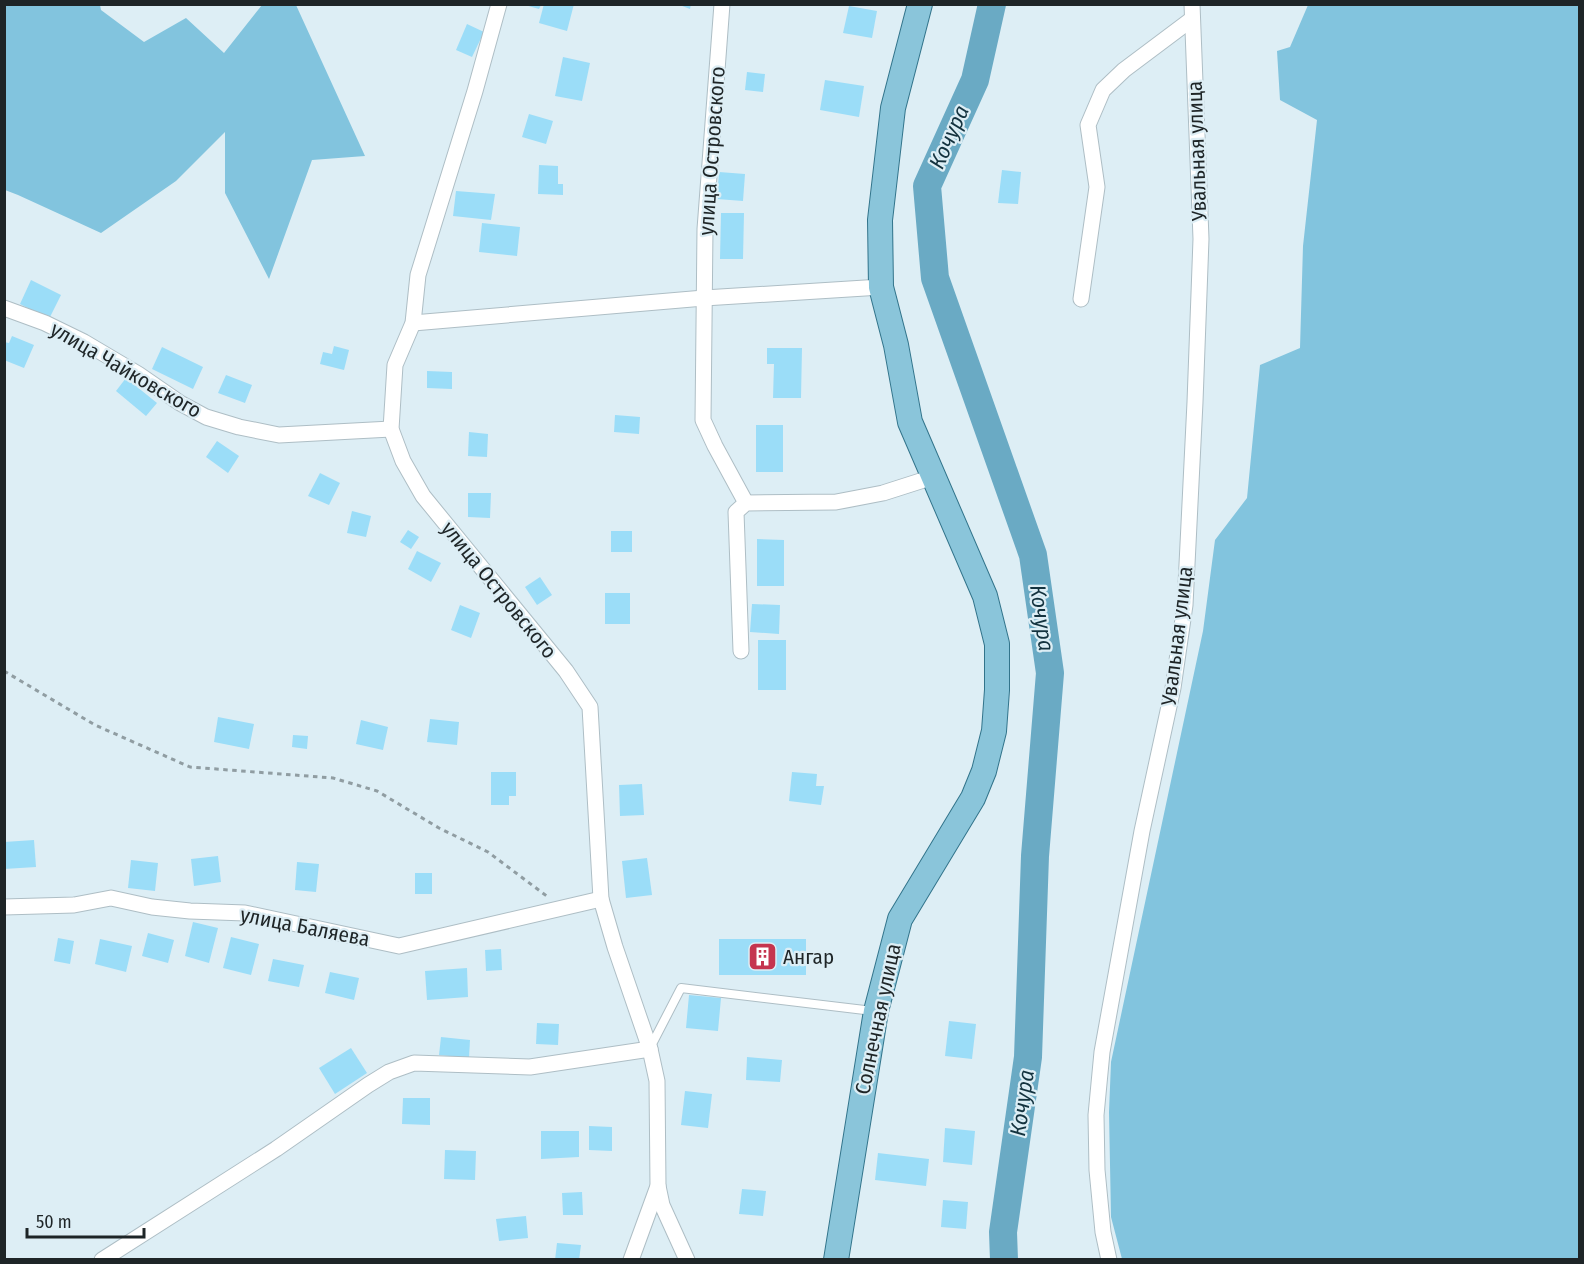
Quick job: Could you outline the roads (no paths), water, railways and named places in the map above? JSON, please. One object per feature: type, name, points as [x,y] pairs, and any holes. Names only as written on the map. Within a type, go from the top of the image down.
[{"type":"main road","name":"Солнечная улица","points":[[836,1260],[876,1011],[900,919],[973,798],[984,771],[994,731],[997,690],[997,644],[985,596],[910,422],[896,345],[880,287],[880,220],[893,108],[920,4]]},
{"type":"street","name":"улица Островского","points":[[499,4],[475,91],[418,275],[413,323],[395,365],[391,429],[403,461],[423,496],[566,671],[590,707],[601,899],[650,1049],[657,1081],[658,1186],[662,1205],[687,1260]]},
{"type":"street","name":"улица Островского","points":[[722,4],[705,229],[703,420],[746,503]]},
{"type":"street","points":[[1081,299],[1097,188],[1088,125],[1103,90],[1192,12]]},
{"type":"street","name":"Увальная улица","points":[[1108,1260],[1097,1170],[1096,1114],[1102,1052],[1142,831],[1173,688],[1185,605],[1201,239],[1192,12]]},
{"type":"street","points":[[413,323],[704,298],[880,287]]},
{"type":"street","name":"улица Чайковского","points":[[4,308],[45,323],[84,342],[138,374],[180,403],[206,417],[239,428],[279,435],[391,429]]},
{"type":"street","points":[[741,651],[736,512],[746,503],[836,502],[883,493],[933,477]]},
{"type":"street","name":"улица Баляева","points":[[4,907],[74,905],[111,898],[152,907],[245,913],[399,946],[601,899]]},
{"type":"street","points":[[102,1260],[276,1149],[389,1072],[414,1063],[530,1067],[650,1049]]},
{"type":"street","name":"улица Островского","points":[[631,1260],[658,1186]]},
{"type":"lane","points":[[650,1049],[681,988],[876,1011]]},
{"type":"waterway","name":"Кочура","points":[[992,4],[975,80],[927,186],[935,278],[1033,555],[1050,673],[1035,856],[1028,1057],[1003,1232],[1004,1260]]},
{"type":"place","name":"Ангар","points":[[762,957]]}]
